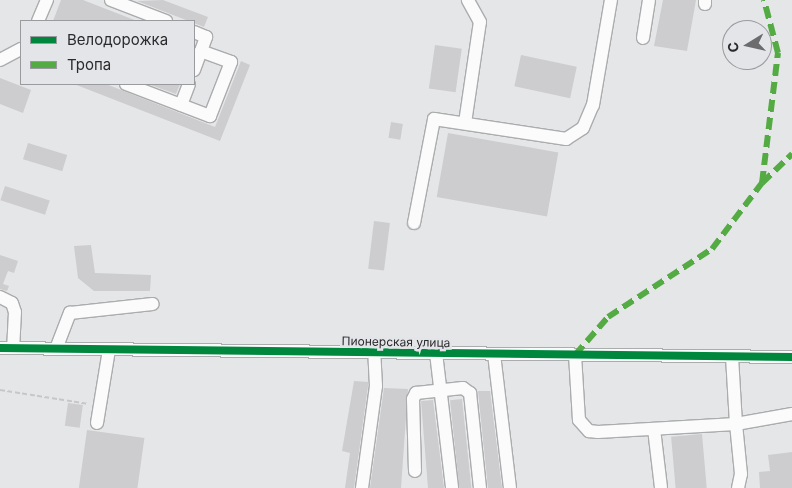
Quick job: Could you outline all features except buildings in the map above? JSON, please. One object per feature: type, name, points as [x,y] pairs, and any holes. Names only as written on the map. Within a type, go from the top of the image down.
[{"type":"street","points":[[38,20],[47,0]]},
{"type":"street","points":[[111,0],[163,20]]},
{"type":"street","points":[[465,123],[480,22],[468,0]]},
{"type":"street","points":[[414,223],[434,119],[566,139],[582,128],[592,105],[611,0]]},
{"type":"street","points":[[643,38],[649,0]]},
{"type":"street","points":[[195,32],[206,37],[195,67]]},
{"type":"street","points":[[0,60],[20,50]]},
{"type":"street","points":[[129,85],[210,116],[231,62],[201,50]]},
{"type":"street","points":[[180,105],[188,85]]},
{"type":"street","points":[[0,297],[12,303],[15,312],[13,348]]},
{"type":"street","points":[[56,349],[70,313],[153,304]]},
{"type":"street","name":"Пионерская улица","points":[[0,348],[792,357]]},
{"type":"street","points":[[97,423],[109,350]]},
{"type":"street","points":[[362,488],[376,386],[374,353]]},
{"type":"street","points":[[436,353],[452,488]]},
{"type":"street","points":[[494,354],[510,488]]},
{"type":"street","points":[[575,355],[577,411],[582,426],[598,432],[736,424],[792,414]]},
{"type":"street","points":[[732,356],[736,424],[744,488]]},
{"type":"street","points":[[415,471],[412,399],[416,393],[463,388],[470,394],[480,488]]},
{"type":"street","points":[[654,429],[661,488]]},
{"type":"street","points":[[738,488],[741,474]]},
{"type":"path","points":[[0,390],[100,406]]},
{"type":"marked path","points":[[575,355],[608,317],[712,249],[762,183],[778,53],[764,0]]},
{"type":"marked path","points":[[762,183],[792,154]]},
{"type":"cycle path","points":[[0,348],[792,357]]}]
